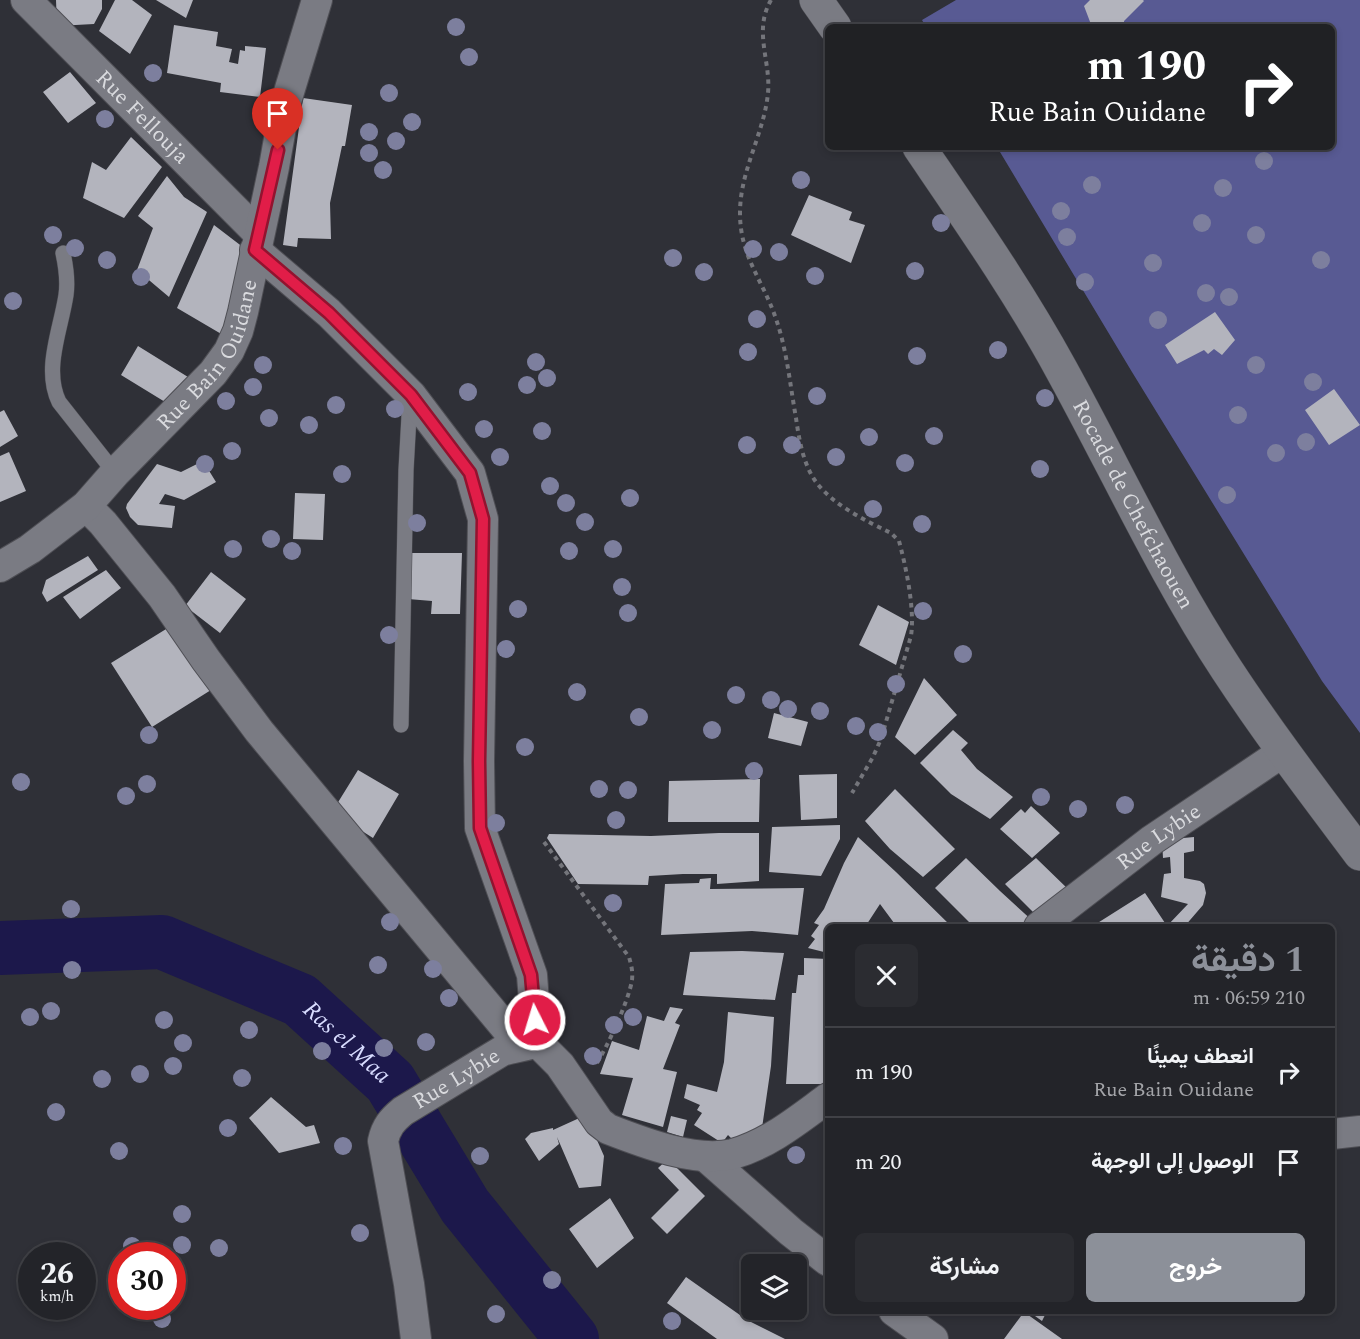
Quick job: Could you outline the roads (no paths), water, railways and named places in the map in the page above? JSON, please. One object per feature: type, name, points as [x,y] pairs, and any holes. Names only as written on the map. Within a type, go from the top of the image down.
[{"type":"main road","points":[[816,0],[833,24]]},
{"type":"main road","name":"Rocade de Chefchaouen","points":[[921,150],[1008,282],[1059,366],[1163,564],[1227,669],[1283,752],[1360,854]]},
{"type":"street","name":"Rue Fellouja","points":[[26,0],[257,242],[411,395],[470,473],[483,519],[480,828],[531,975],[520,1046]]},
{"type":"street","name":"Rue Bain Ouidane","points":[[0,567],[30,549],[86,506],[115,473],[213,373],[229,351],[243,312],[287,97],[317,0]]},
{"type":"street","points":[[86,506],[103,523],[162,596],[259,731],[520,1046],[560,1065],[599,1122],[608,1129],[680,1152],[705,1156],[732,1154],[761,1143],[792,1125],[825,1100]]},
{"type":"street","name":"Rue Lybie","points":[[1043,924],[1162,833],[1283,752]]},
{"type":"street","name":"Rue Lybie","points":[[416,1339],[383,1141],[385,1131],[403,1111],[520,1046]]},
{"type":"street","points":[[1335,1134],[1360,1131]]},
{"type":"street","points":[[705,1156],[790,1232],[825,1259]]},
{"type":"street","points":[[898,1314],[933,1339]]},
{"type":"lane","points":[[63,253],[67,269],[66,293],[53,363],[54,392],[59,402],[115,473]]},
{"type":"lane","points":[[401,725],[406,470],[411,395]]},
{"type":"waterway","name":"Ras el Maa","points":[[0,948],[162,942],[300,1000],[390,1082],[465,1206],[572,1339]]}]
